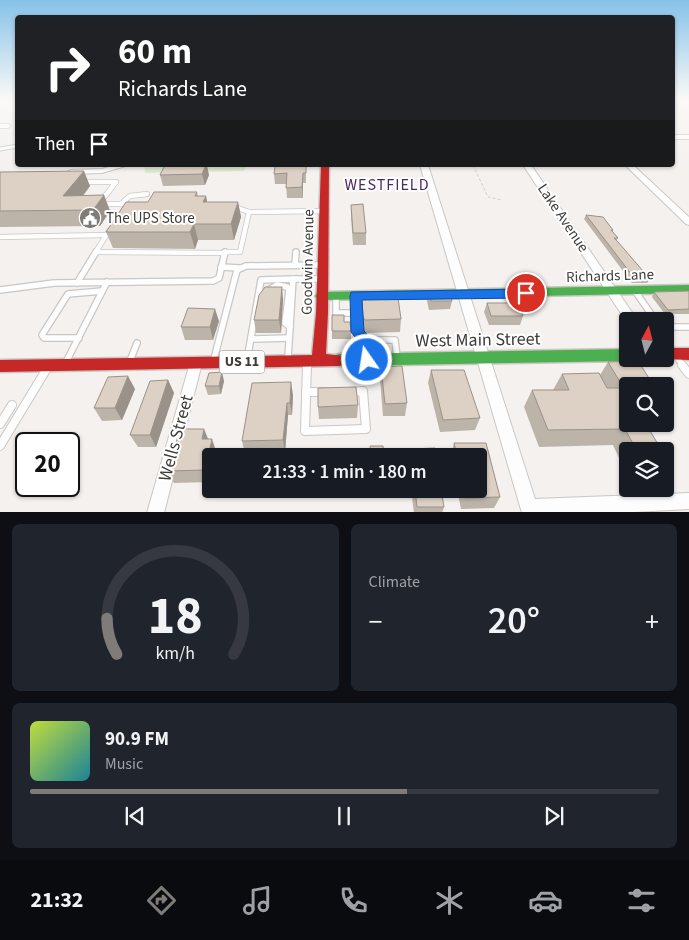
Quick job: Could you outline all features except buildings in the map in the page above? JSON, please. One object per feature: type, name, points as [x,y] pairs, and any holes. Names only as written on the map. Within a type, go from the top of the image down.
[{"type":"street","points":[[0,126],[8,126]]},
{"type":"street","points":[[675,137],[689,137]]},
{"type":"street","points":[[60,173],[102,171],[117,167]]},
{"type":"street","name":"Goodwin Avenue","points":[[313,360],[322,313],[325,167]]},
{"type":"street","points":[[425,167],[531,510],[689,501]]},
{"type":"street","name":"Lake Avenue","points":[[528,167],[626,312]]},
{"type":"street","points":[[631,167],[689,222]]},
{"type":"street","name":"Richards Lane","points":[[321,296],[689,289]]},
{"type":"street","points":[[674,354],[689,354]]},
{"type":"street","name":"West Main Street","points":[[0,366],[619,355]]},
{"type":"street","name":"Wells Street","points":[[156,512],[196,363]]},
{"type":"lane","points":[[0,149],[15,146]]},
{"type":"lane","points":[[77,182],[116,182],[99,204],[136,204]]},
{"type":"lane","points":[[122,212],[124,204],[130,196],[147,194]]},
{"type":"lane","points":[[225,203],[249,212],[324,211]]},
{"type":"lane","points":[[97,252],[240,252],[249,212]]},
{"type":"lane","points":[[76,283],[112,227]]},
{"type":"lane","points":[[0,237],[107,235]]},
{"type":"lane","points":[[0,290],[44,284],[213,280],[219,278],[226,252]]},
{"type":"lane","points":[[294,265],[296,252]]},
{"type":"lane","points":[[221,267],[322,265]]},
{"type":"lane","points":[[213,362],[234,281],[240,268]]},
{"type":"lane","points":[[288,361],[293,279]]},
{"type":"lane","points":[[246,362],[261,280],[322,279]]},
{"type":"lane","points":[[64,365],[107,282]]},
{"type":"lane","points":[[251,335],[256,326],[260,300],[268,290],[277,285],[283,285],[289,290],[286,323],[290,327]]},
{"type":"lane","points":[[635,290],[650,312]]},
{"type":"lane","points":[[79,338],[44,338],[42,335],[68,294],[102,291]]},
{"type":"lane","points":[[336,296],[336,313]]},
{"type":"lane","points":[[356,296],[358,332],[365,340],[367,360]]},
{"type":"lane","points":[[322,313],[356,313]]},
{"type":"lane","points":[[674,326],[689,327]]},
{"type":"lane","points":[[251,335],[289,338]]},
{"type":"lane","points":[[365,340],[395,340],[398,359]]},
{"type":"lane","points":[[129,364],[137,343]]},
{"type":"lane","points":[[674,358],[689,374]]},
{"type":"lane","points":[[313,360],[306,392],[306,431],[366,429],[364,391],[344,392]]},
{"type":"lane","points":[[0,446],[49,365]]},
{"type":"lane","points":[[306,392],[335,392]]},
{"type":"lane","points":[[0,424],[12,405]]},
{"type":"path","points":[[474,167],[488,197],[502,200]]},
{"type":"green space","points":[[144,167],[246,167],[244,171],[145,173]]},
{"type":"traffic: fast","points":[[321,296],[689,289]]},
{"type":"traffic: fast","points":[[339,360],[619,355]]},
{"type":"traffic: jam","points":[[319,360],[322,313],[325,167]]},
{"type":"traffic: jam","points":[[674,354],[689,354]]},
{"type":"traffic: jam","points":[[0,366],[339,360]]},
{"type":"place","name":"The UPS Store","points":[[90,218]]},
{"type":"district","name":"WESTFIELD","points":[[387,185]]},
{"type":"route","points":[[367,360],[365,340],[358,332],[356,296],[526,293]]}]
